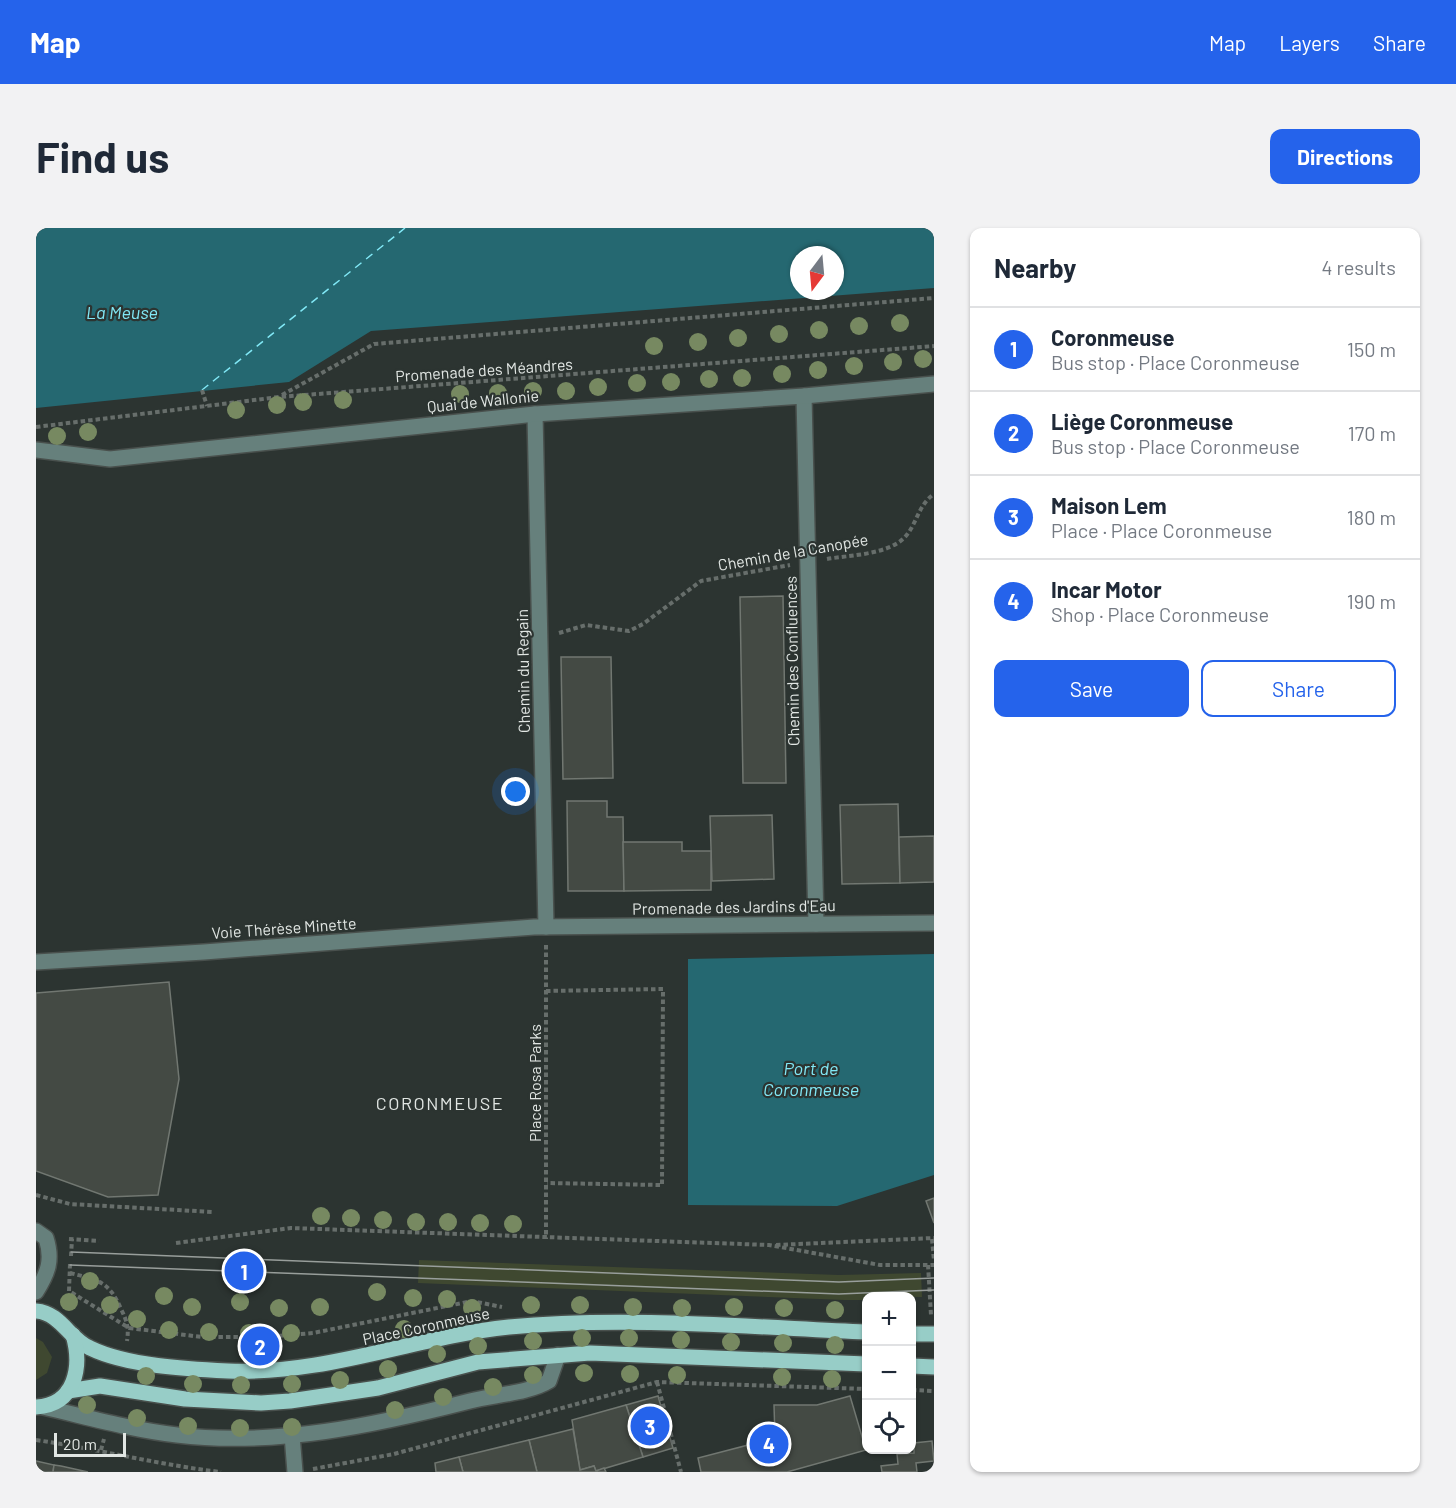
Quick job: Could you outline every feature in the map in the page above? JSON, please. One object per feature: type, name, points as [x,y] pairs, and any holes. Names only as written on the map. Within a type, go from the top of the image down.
[{"type":"main road","name":"Place Coronmeuse","points":[[36,1311],[43,1311],[61,1321],[73,1335],[92,1349],[124,1358],[189,1368],[230,1371],[314,1367],[473,1331],[580,1323],[862,1332]]},
{"type":"main road","points":[[916,1334],[932,1334]]},
{"type":"main road","points":[[68,1391],[77,1373],[79,1354],[73,1335]]},
{"type":"main road","points":[[39,1407],[68,1391],[100,1386],[185,1399],[261,1403],[290,1401],[378,1388],[478,1362],[558,1355],[623,1354],[862,1364]]},
{"type":"main road","points":[[916,1366],[934,1367]]},
{"type":"street","name":"Quai de Wallonie","points":[[36,450],[110,459],[535,414],[804,396],[934,384]]},
{"type":"street","name":"Chemin des Confluences","points":[[804,396],[816,924]]},
{"type":"street","name":"Chemin du Regain","points":[[535,414],[540,638],[540,927]]},
{"type":"street","name":"Promenade des Jardins d'Eau","points":[[540,927],[934,923]]},
{"type":"street","name":"Voie Thérèse Minette","points":[[36,962],[540,927]]},
{"type":"street","points":[[36,1230],[46,1238],[51,1258],[46,1276],[36,1292]]},
{"type":"street","points":[[39,1407],[177,1435],[223,1437],[292,1435],[370,1424],[540,1387],[549,1382],[558,1355]]},
{"type":"street","points":[[292,1435],[295,1472]]},
{"type":"path","points":[[279,397],[374,344],[934,298]]},
{"type":"path","name":"Promenade des Méandres","points":[[36,427],[279,397],[934,346]]},
{"type":"path","points":[[202,390],[207,406]]},
{"type":"path","name":"Chemin de la Canopée","points":[[540,638],[586,625],[629,631],[643,624],[701,581],[895,544],[905,537],[922,506],[934,494]]},
{"type":"path","name":"Place Rosa Parks","points":[[540,927],[546,991],[546,1239]]},
{"type":"path","points":[[546,991],[663,988],[662,1185],[547,1183]]},
{"type":"path","points":[[36,1195],[70,1204],[213,1212]]},
{"type":"path","points":[[176,1244],[291,1228],[546,1239],[769,1245],[933,1239],[934,1263],[880,1265],[769,1245]]},
{"type":"path","points":[[72,1239],[69,1291],[129,1328],[202,1337],[266,1337],[312,1333],[472,1301],[510,1308]]},
{"type":"path","points":[[928,1265],[932,1334]]},
{"type":"path","points":[[70,1273],[107,1286],[115,1294],[129,1328]]},
{"type":"path","points":[[657,1382],[681,1472]]},
{"type":"path","points":[[295,1472],[394,1454],[657,1382],[862,1389]]},
{"type":"path","points":[[916,1390],[934,1391]]},
{"type":"path","points":[[36,1440],[101,1450],[173,1466],[221,1472]]},
{"type":"green space","points":[[419,1260],[839,1275],[921,1273],[922,1297],[916,1297],[916,1292],[862,1292],[862,1300],[845,1300],[418,1283]]},
{"type":"green space","points":[[36,1338],[43,1342],[52,1357],[47,1373],[36,1380]]},
{"type":"water","name":"La Meuse","points":[[36,228],[934,228],[934,288],[844,295],[844,246],[790,246],[790,299],[371,331],[289,382],[36,408]]},
{"type":"water","name":"Port de Coronmeuse","points":[[934,954],[934,1175],[837,1206],[688,1205],[688,959]]},
{"type":"building","points":[[783,596],[786,783],[743,783],[740,597]]},
{"type":"building","points":[[561,657],[611,657],[613,778],[563,779]]},
{"type":"building","points":[[567,801],[607,801],[607,817],[623,817],[624,891],[568,891]]},
{"type":"building","points":[[898,804],[900,883],[842,884],[840,805]]},
{"type":"building","points":[[772,815],[774,879],[712,881],[710,816]]},
{"type":"building","points":[[934,836],[934,882],[900,883],[899,837]]},
{"type":"building","points":[[623,842],[682,842],[682,851],[711,851],[711,890],[624,891]]},
{"type":"building","points":[[169,982],[179,1079],[158,1195],[108,1197],[36,1171],[36,993]]},
{"type":"building","points":[[934,1198],[934,1223],[926,1201]]},
{"type":"building","points":[[658,1396],[673,1448],[643,1457],[626,1405]]},
{"type":"building","points":[[850,1396],[862,1436],[862,1451],[787,1472],[701,1472],[698,1458],[775,1438],[774,1405],[817,1405]]},
{"type":"building","points":[[626,1405],[643,1457],[596,1471],[594,1466],[580,1470],[572,1420]]},
{"type":"building","points":[[573,1429],[580,1470],[594,1466],[596,1471],[604,1468],[606,1472],[537,1472],[529,1440]]},
{"type":"building","points":[[529,1440],[537,1472],[463,1472],[459,1457]]},
{"type":"building","points":[[932,1441],[934,1461],[916,1463],[917,1472],[882,1472],[881,1466],[898,1464],[897,1454],[916,1454],[916,1443]]},
{"type":"building","points":[[459,1457],[463,1472],[436,1472],[435,1463]]},
{"type":"building","points":[[36,1461],[54,1465],[53,1472],[36,1472]]},
{"type":"building","points":[[54,1465],[61,1466],[88,1472],[53,1472]]},
{"type":"ferry route","points":[[202,390],[405,228]]},
{"type":"tram line","points":[[71,1252],[839,1282],[934,1278]]},
{"type":"tram line","points":[[70,1265],[839,1294],[934,1290]]},
{"type":"place","name":"Coronmeuse","points":[[244,1271]]},
{"type":"place","name":"Liège Coronmeuse","points":[[260,1346]]},
{"type":"place","name":"Maison Lem","points":[[650,1426]]},
{"type":"place","name":"Incar Motor","points":[[769,1444]]},
{"type":"district","name":"CORONMEUSE","points":[[440,1104]]}]
